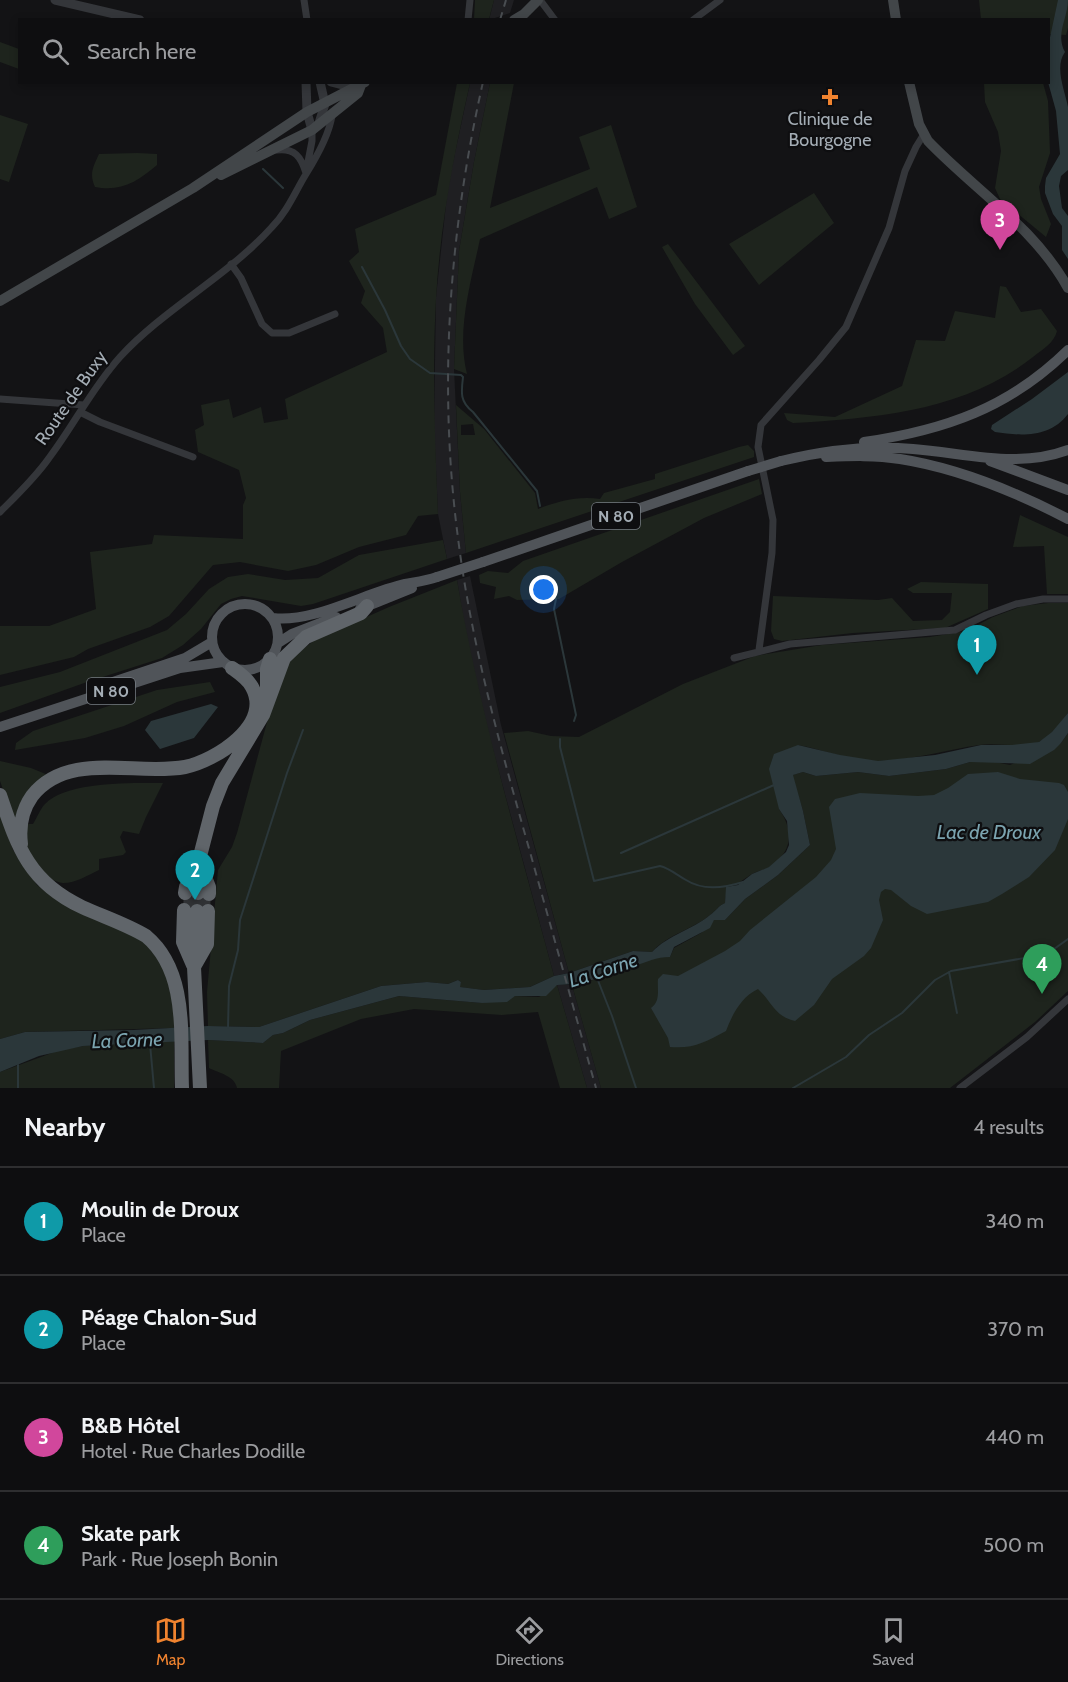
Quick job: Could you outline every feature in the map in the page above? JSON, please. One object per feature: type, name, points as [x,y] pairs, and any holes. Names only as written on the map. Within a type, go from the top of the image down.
[{"type":"highway","points":[[197,893],[199,860],[207,825],[222,783],[267,705],[284,658],[296,645],[321,629],[361,613],[367,606]]},
{"type":"highway","points":[[267,705],[270,659]]},
{"type":"highway","points":[[22,852],[20,829],[27,805],[41,787],[53,779],[89,769],[184,767],[211,758],[233,743],[248,726],[255,712],[256,702],[253,687],[228,665]]},
{"type":"highway","points":[[0,795],[14,837],[22,852],[32,869],[51,889],[81,906],[134,929],[154,943],[171,968],[179,1012],[182,1088]]},
{"type":"highway","points":[[196,911],[194,967],[200,1088]]},
{"type":"main road","points":[[517,18],[539,0]]},
{"type":"main road","points":[[893,0],[896,18]]},
{"type":"main road","points":[[910,84],[924,134],[934,147],[1032,238],[1068,287]]},
{"type":"main road","name":"Route de Buxy","points":[[194,188],[315,127],[332,116],[358,93],[360,86]]},
{"type":"main road","name":"Route de Buxy","points":[[0,301],[194,188],[307,112],[360,86]]},
{"type":"main road","points":[[827,451],[911,434],[957,421],[1021,388],[1047,370],[1068,350]]},
{"type":"main road","name":"N 80","points":[[278,643],[292,634],[408,591],[423,582],[748,471],[802,455],[892,447],[984,459],[1033,458],[1068,450]]},
{"type":"main road","points":[[802,455],[815,457],[870,456],[914,462],[1016,494],[1068,519]]},
{"type":"main road","name":"N 80","points":[[984,459],[1068,490]]},
{"type":"main road","name":"N 80","points":[[273,618],[283,620],[318,612],[405,584],[423,582]]},
{"type":"main road","points":[[238,605],[257,606],[273,618],[279,634],[278,643],[270,659],[262,666],[252,670],[242,670],[228,665],[214,650],[212,642],[215,623],[228,609],[238,605]]},
{"type":"main road","name":"N 80","points":[[0,721],[185,658],[212,642]]},
{"type":"main road","name":"N 80","points":[[0,727],[180,668],[228,665]]},
{"type":"street","points":[[55,0],[132,18]]},
{"type":"street","points":[[304,0],[307,18]]},
{"type":"street","points":[[468,18],[470,0]]},
{"type":"street","points":[[539,0],[553,18]]},
{"type":"street","points":[[696,18],[720,0]]},
{"type":"street","points":[[306,84],[307,112]]},
{"type":"street","points":[[320,84],[325,104]]},
{"type":"street","name":"Route de Buxy","points":[[306,173],[315,127],[322,119],[325,104]]},
{"type":"street","name":"Route de Buxy","points":[[307,112],[315,127]]},
{"type":"street","name":"Route de Buxy","points":[[0,512],[49,458],[82,408],[121,356],[274,226],[289,205],[306,173],[330,127],[332,116]]},
{"type":"street","points":[[759,650],[772,553],[773,520],[759,447],[761,425],[846,327],[889,228],[905,171],[924,134]]},
{"type":"street","points":[[272,150],[285,149],[294,152],[301,159],[306,173]]},
{"type":"street","points":[[231,264],[241,278],[262,324],[272,333],[289,333],[335,314]]},
{"type":"street","points":[[0,399],[82,408],[100,422],[193,457]]},
{"type":"street","points":[[734,658],[759,650],[814,641],[916,635],[955,630],[1016,604],[1043,599],[1068,599]]},
{"type":"street","points":[[960,1088],[1027,1037],[1068,999]]},
{"type":"shaded area","points":[[475,0],[494,0],[489,18],[474,18]]},
{"type":"shaded area","points":[[494,0],[514,0],[510,13],[490,18]]},
{"type":"shaded area","points":[[979,0],[1068,0],[1066,35],[1050,34],[1050,18],[981,18]]},
{"type":"shaded area","points":[[0,42],[18,49],[18,69],[0,62]]},
{"type":"shaded area","points":[[457,84],[470,84],[448,190],[438,272],[434,380],[438,514],[418,516],[406,535],[359,547],[316,565],[288,571],[240,562],[213,565],[169,616],[150,627],[88,649],[74,657],[0,675],[0,626],[49,626],[96,609],[90,552],[152,544],[154,535],[243,539],[243,505],[246,498],[239,470],[198,452],[195,430],[204,425],[201,405],[229,399],[233,418],[261,407],[264,423],[288,419],[285,399],[387,352],[383,328],[361,303],[365,291],[349,261],[359,252],[355,229],[436,195]]},
{"type":"shaded area","points":[[470,84],[490,84],[459,251],[454,369],[460,492],[466,553],[447,559],[438,514],[434,427],[436,297],[448,186]]},
{"type":"shaded area","points":[[490,84],[514,84],[490,208],[590,169],[579,137],[611,125],[637,207],[609,219],[597,187],[480,239],[464,324],[464,358],[467,374],[454,369],[459,251]]},
{"type":"shaded area","points":[[984,84],[1043,84],[1048,101],[1050,153],[1039,187],[1051,224],[1046,237],[1000,199],[995,188],[1001,151],[998,132],[985,102]]},
{"type":"shaded area","points":[[0,115],[28,124],[9,182],[0,179]]},
{"type":"shaded area","points":[[99,154],[157,154],[157,165],[143,176],[121,187],[95,187],[92,170]]},
{"type":"shaded area","points":[[814,193],[834,223],[759,285],[729,244]]},
{"type":"shaded area","points":[[668,244],[745,346],[733,355],[695,304],[662,247]]},
{"type":"shaded area","points":[[1000,286],[1006,287],[1021,312],[1041,309],[1057,331],[1048,346],[1007,375],[979,389],[919,408],[856,418],[793,423],[787,420],[784,413],[835,417],[902,386],[916,340],[945,341],[955,311],[995,318]]},
{"type":"shaded area","points":[[456,405],[484,429],[535,493],[538,509],[569,500],[600,499],[604,493],[655,479],[655,474],[739,447],[748,445],[754,451],[754,457],[466,553],[460,492]],"holes":[[[473,424],[475,435],[461,435],[461,425]]]},
{"type":"shaded area","points":[[759,479],[762,494],[704,518],[559,599],[517,600],[509,596],[494,599],[496,587],[480,583],[479,575],[488,571],[508,573],[523,561]]},
{"type":"shaded area","points":[[1020,515],[1068,537],[1068,594],[1047,594],[1044,546],[1013,547]]},
{"type":"shaded area","points":[[443,540],[447,559],[313,604],[301,606],[242,596],[231,599],[221,604],[201,629],[183,645],[162,658],[0,713],[0,687],[60,672],[167,630],[186,614],[209,589],[228,577],[248,574],[285,580],[318,578],[359,555]]},
{"type":"shaded area","points":[[470,576],[501,725],[569,973],[554,976],[488,731],[467,641],[457,580]]},
{"type":"shaded area","points":[[457,580],[489,730],[554,976],[530,987],[484,990],[459,987],[461,982],[458,980],[448,984],[427,982],[381,986],[259,1027],[208,1026],[207,992],[218,870],[232,847],[237,833],[276,689],[285,667],[296,654],[315,640]]},
{"type":"shaded area","points":[[921,582],[988,584],[988,609],[945,628],[853,633],[782,641],[774,639],[771,631],[773,596],[878,600],[892,598],[913,621],[942,620],[950,612],[952,593],[913,593],[907,589]]},
{"type":"shaded area","points":[[1068,603],[1068,713],[1047,737],[1032,744],[979,745],[917,757],[879,761],[849,758],[798,745],[779,809],[787,825],[789,840],[778,861],[737,884],[727,887],[725,903],[703,920],[665,941],[652,952],[633,951],[569,973],[504,733],[528,731],[551,736],[579,737],[683,684],[755,656],[822,645],[930,637],[966,631],[993,617],[1023,606]]},
{"type":"shaded area","points":[[210,682],[215,692],[177,702],[124,726],[85,738],[15,750],[16,743],[33,731],[157,690]]},
{"type":"shaded area","points":[[1068,733],[1068,991],[1035,1022],[950,1088],[601,1088],[572,985],[597,979],[657,957],[670,957],[674,948],[701,933],[714,920],[725,920],[745,899],[778,875],[810,845],[792,775],[803,772],[816,776],[858,772],[889,776],[946,769],[970,762],[990,761],[1010,765],[1061,743]]},
{"type":"shaded area","points":[[0,761],[31,768],[48,775],[25,796],[19,808],[16,825],[0,781]]},
{"type":"shaded area","points":[[163,783],[139,834],[123,831],[120,837],[126,852],[123,855],[99,859],[99,870],[68,883],[57,882],[39,868],[30,855],[25,841],[26,824],[33,824],[43,806],[55,796],[84,787]]},
{"type":"shaded area","points":[[0,810],[13,850],[37,885],[67,906],[147,942],[171,979],[174,1028],[25,1032],[0,1039]]},
{"type":"shaded area","points":[[557,985],[572,985],[601,1088],[587,1088]]},
{"type":"shaded area","points":[[557,985],[587,1088],[560,1088],[538,1012],[502,1015],[414,1009],[361,1019],[281,1051],[279,1088],[237,1088],[230,1078],[209,1068],[208,1040],[263,1043],[273,1035],[283,1033],[310,1020],[399,996],[482,1003],[515,996],[539,997]]},
{"type":"shaded area","points":[[174,1041],[174,1088],[0,1088],[0,1072],[60,1050],[83,1046]]},
{"type":"water","points":[[1058,0],[1068,0],[1061,39],[1065,52],[1060,72],[1068,107],[1068,170],[1061,176],[1059,186],[1062,208],[1068,216],[1068,259],[1062,250],[1062,226],[1053,214],[1045,193],[1046,178],[1060,154],[1056,111],[1049,84],[1050,37]]},
{"type":"water","points":[[1068,372],[1068,414],[1053,428],[1034,434],[995,432],[991,429],[992,425]]},
{"type":"water","points":[[211,704],[218,707],[194,738],[160,749],[145,730],[151,721]]},
{"type":"water","name":"La Corne","points":[[1068,713],[1068,733],[1061,743],[1054,750],[1030,764],[970,762],[946,769],[889,776],[858,772],[816,776],[803,772],[793,775],[810,845],[778,875],[745,899],[725,920],[714,920],[710,928],[674,947],[670,957],[652,960],[587,981],[557,985],[546,996],[515,996],[507,1002],[482,1003],[399,996],[310,1020],[283,1033],[273,1035],[263,1043],[208,1040],[83,1046],[39,1056],[0,1072],[0,1039],[25,1032],[208,1026],[259,1027],[381,986],[427,982],[448,984],[458,980],[461,982],[460,987],[484,990],[530,987],[554,976],[633,951],[652,952],[665,941],[703,920],[725,903],[726,887],[738,885],[752,874],[769,867],[786,852],[789,845],[787,821],[779,809],[769,769],[774,754],[798,745],[878,761],[935,755],[981,745],[1039,742],[1052,732]]},
{"type":"water","name":"Lac de Droux","points":[[998,772],[1020,779],[1059,783],[1064,785],[1068,792],[1068,819],[1055,850],[1029,877],[988,902],[927,914],[911,906],[891,890],[885,889],[881,892],[879,900],[883,920],[871,948],[864,956],[832,979],[814,1005],[795,1021],[782,1016],[758,989],[742,1002],[726,1031],[693,1046],[670,1047],[668,1038],[651,1008],[657,998],[658,979],[663,974],[678,976],[725,951],[816,877],[831,860],[836,849],[829,807],[835,799],[860,793],[934,795],[968,774]]},
{"type":"waterway","points":[[263,169],[283,188]]},
{"type":"waterway","points":[[362,267],[401,346],[410,359],[430,373],[463,377],[462,392],[466,405],[537,491],[540,506]]},
{"type":"waterway","points":[[556,599],[554,609],[576,715],[574,721]]},
{"type":"waterway","points":[[228,1028],[229,986],[238,950],[240,920],[303,730]]},
{"type":"waterway","points":[[560,739],[560,747],[594,881],[660,866],[699,886],[721,887],[743,882]]},
{"type":"waterway","points":[[621,853],[774,785]]},
{"type":"waterway","points":[[793,1088],[846,1057],[869,1035],[902,1013],[935,980],[951,971],[1047,954],[1068,939]]},
{"type":"waterway","points":[[949,972],[957,1013]]},
{"type":"waterway","name":"La Corne","points":[[597,978],[636,1088]]},
{"type":"waterway","name":"La Corne","points":[[150,1044],[154,1088]]},
{"type":"waterway","points":[[18,1065],[18,1088]]},
{"type":"tunnel","points":[[190,910],[191,893]]},
{"type":"tunnel","points":[[203,911],[204,893]]},
{"type":"railway","points":[[501,18],[506,0]]},
{"type":"railway","points":[[483,84],[462,195],[450,309],[449,424],[458,538],[476,645],[493,715],[596,1088]]},
{"type":"place","name":"Clinique de Bourgogne","points":[[830,97]]},
{"type":"place","name":"B&B Hôtel","points":[[1000,250]]},
{"type":"place","name":"Moulin de Droux","points":[[977,675]]},
{"type":"place","name":"Péage Chalon-Sud","points":[[195,900]]},
{"type":"place","name":"Skate park","points":[[1042,994]]}]
